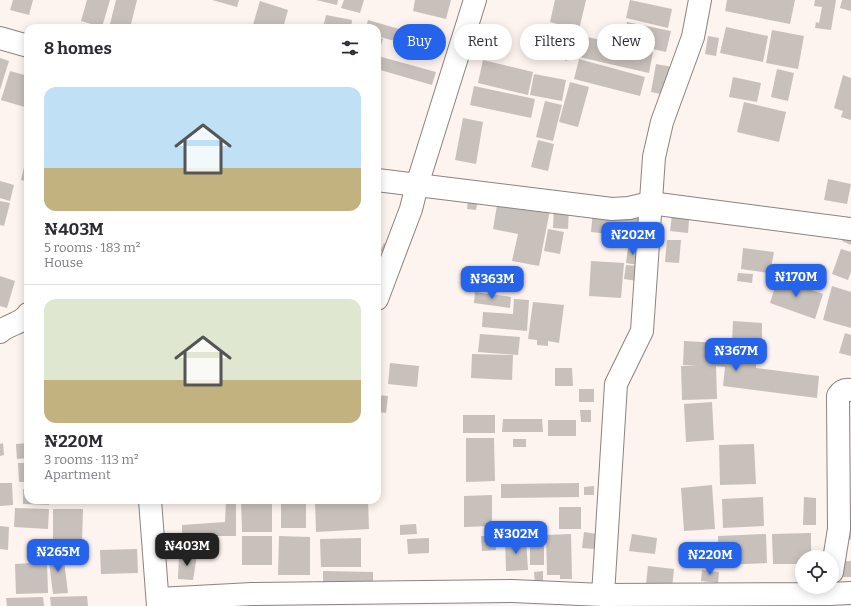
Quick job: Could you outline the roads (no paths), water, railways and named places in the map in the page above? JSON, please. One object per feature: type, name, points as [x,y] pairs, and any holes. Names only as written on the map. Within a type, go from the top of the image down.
[{"type":"street","points":[[381,288],[411,209],[417,185],[475,0]]},
{"type":"street","points":[[603,595],[616,384],[642,331],[654,157],[662,122],[693,37],[700,0]]},
{"type":"street","points":[[0,38],[24,45]]},
{"type":"street","points":[[381,180],[612,209],[629,208],[650,203],[851,229]]},
{"type":"street","points":[[0,332],[4,328],[24,319]]},
{"type":"street","points":[[835,550],[838,529],[838,396],[843,390],[851,390]]},
{"type":"street","points":[[150,504],[158,602],[252,594],[512,591],[697,600],[795,593]]},
{"type":"street","points":[[839,591],[851,592]]}]
